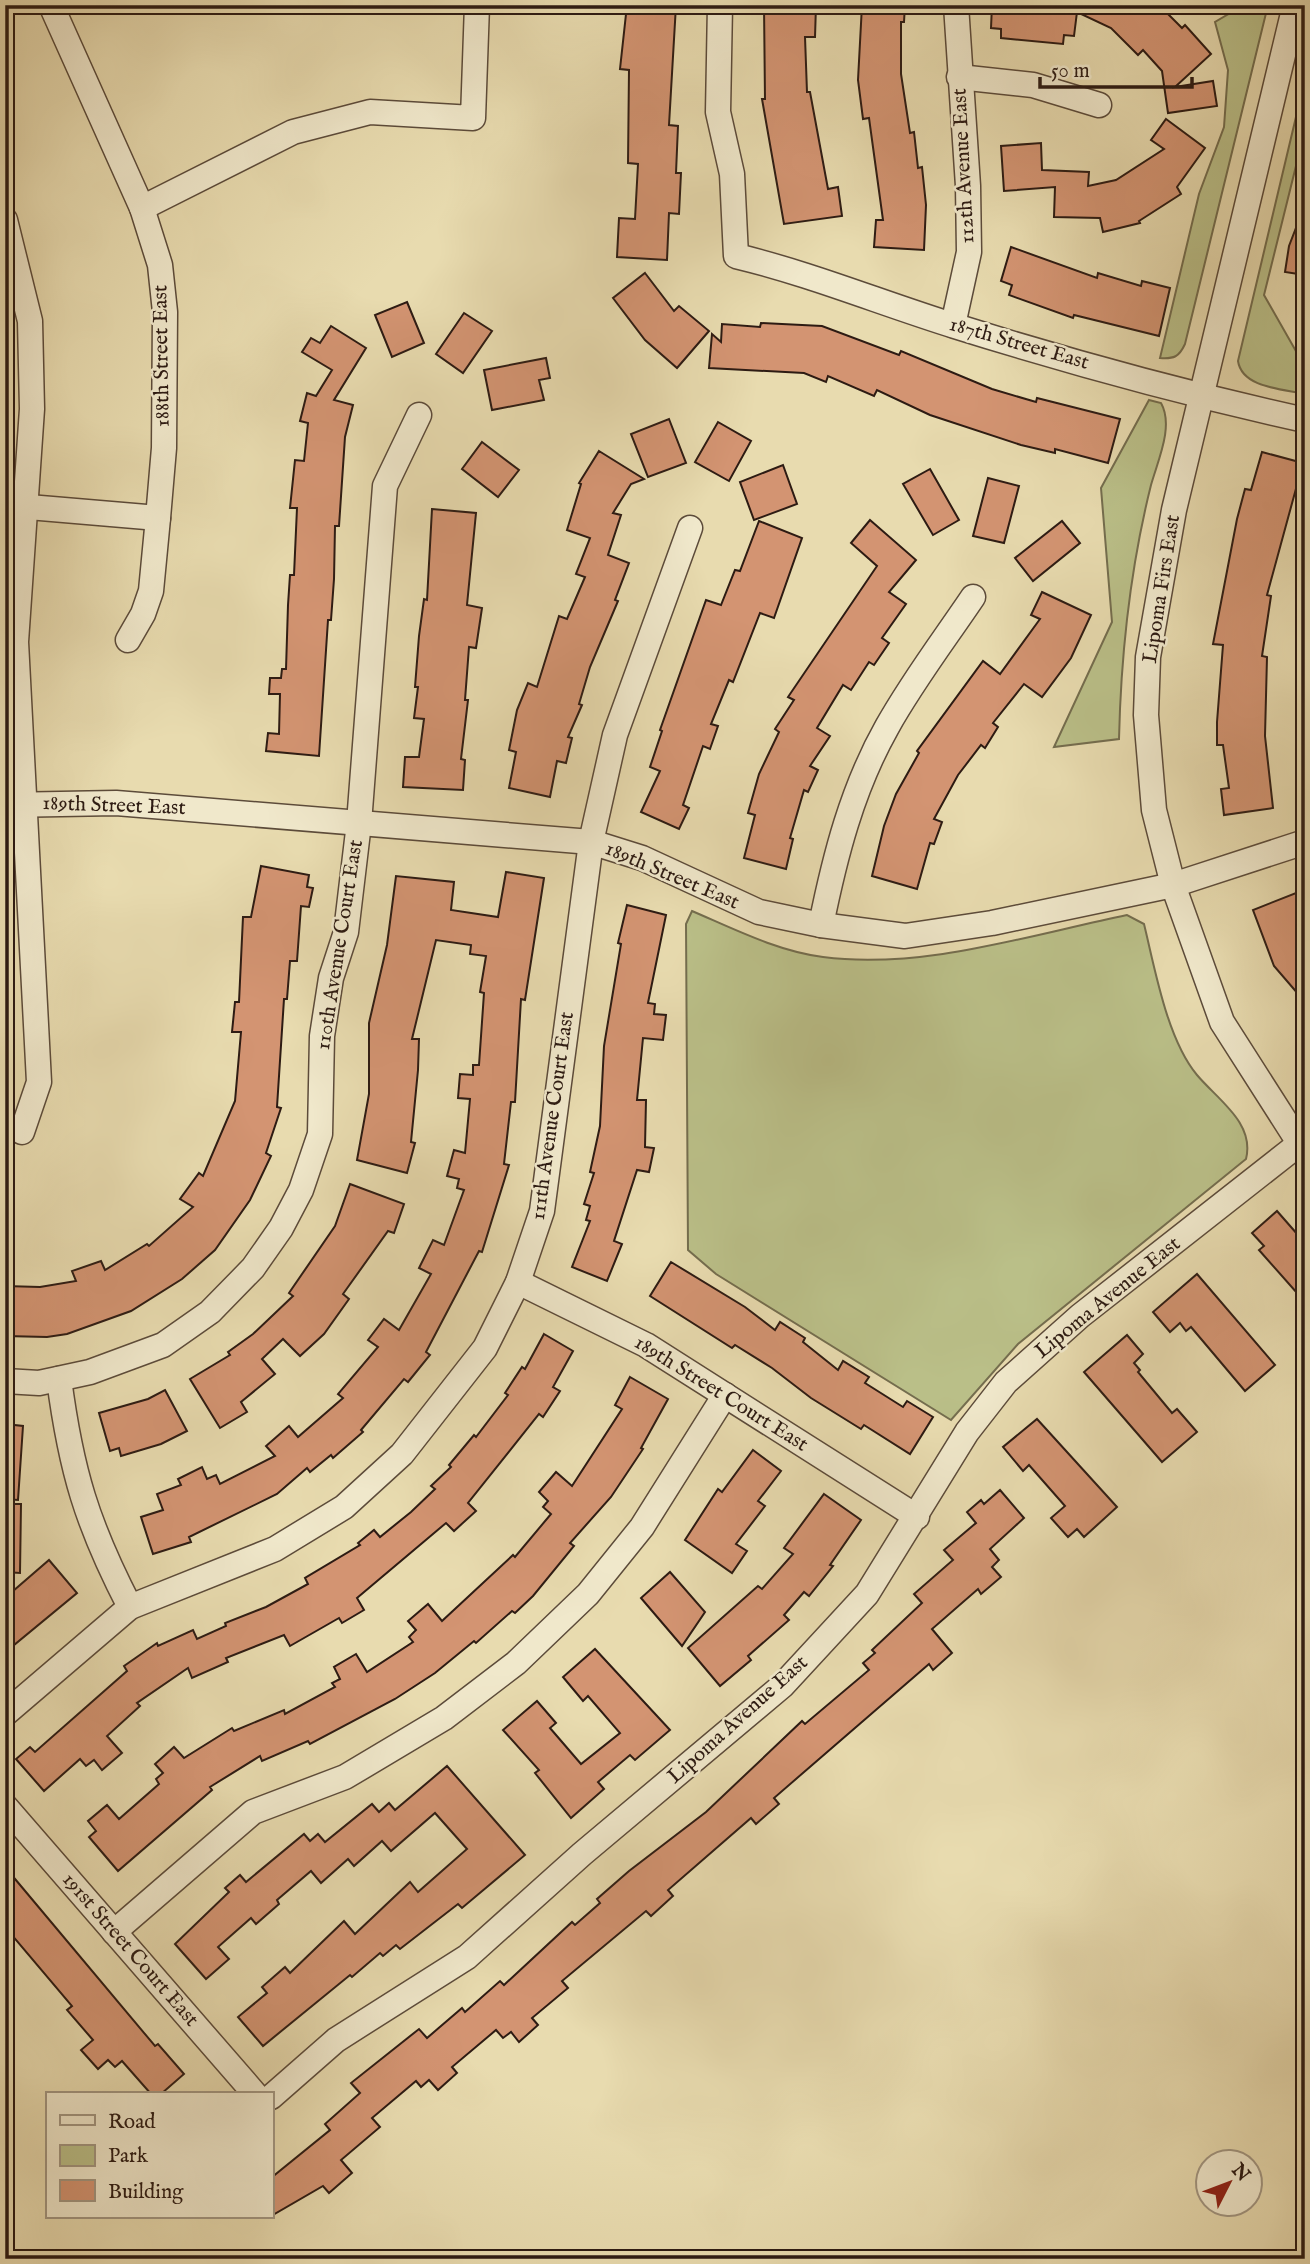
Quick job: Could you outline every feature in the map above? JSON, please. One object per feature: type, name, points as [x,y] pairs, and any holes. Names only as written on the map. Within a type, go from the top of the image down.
[{"type":"street","points":[[142,208],[293,132],[370,112],[472,118],[477,5]]},
{"type":"street","name":"187th Street East","points":[[720,5],[718,112],[732,174],[736,256],[799,271],[953,326],[1203,398],[1305,420]]},
{"type":"street","name":"112th Avenue East","points":[[953,326],[969,252],[968,186],[956,5]]},
{"type":"street","name":"Lipoma Firs East","points":[[1295,5],[1203,398],[1174,510],[1148,657],[1146,715],[1154,810],[1173,885],[1222,1022],[1302,1148]]},
{"type":"street","name":"188th Street East","points":[[57,7],[142,208],[160,265],[165,313],[164,448],[151,591],[143,614],[128,640]]},
{"type":"street","points":[[959,77],[1033,85],[1099,105]]},
{"type":"street","points":[[5,220],[12,270],[30,321],[32,409],[15,505],[16,804],[39,1082],[22,1132]]},
{"type":"street","name":"110th Avenue Court East","points":[[5,1381],[38,1383],[90,1372],[163,1345],[210,1312],[253,1268],[281,1228],[301,1189],[320,1134],[322,1036],[331,978],[346,932],[359,823],[385,486],[419,415]]},
{"type":"street","points":[[15,505],[158,518]]},
{"type":"street","name":"111th Avenue Court East","points":[[5,1714],[130,1607],[275,1549],[344,1507],[402,1454],[485,1348],[518,1282],[542,1211],[591,842],[615,735],[690,528]]},
{"type":"street","points":[[821,925],[837,848],[859,786],[887,727],[973,597]]},
{"type":"street","name":"189th Street East","points":[[16,804],[116,803],[591,842],[642,858],[759,912],[821,925],[905,936],[992,923],[1173,885],[1305,842]]},
{"type":"street","name":"Lipoma Avenue East","points":[[273,2095],[336,2040],[467,1957],[582,1854],[782,1686],[867,1594],[917,1517],[967,1432],[1006,1382],[1080,1316],[1302,1148]]},
{"type":"street","name":"189th Street Court East","points":[[518,1282],[646,1345],[917,1517]]},
{"type":"street","points":[[58,1379],[68,1448],[82,1503],[101,1552],[130,1607]]},
{"type":"street","points":[[114,1932],[253,1812],[345,1777],[444,1718],[516,1663],[588,1594],[642,1527],[725,1395]]},
{"type":"street","name":"191st Street Court East","points":[[5,1806],[253,2092]]},
{"type":"green space","points":[[1244,5],[1268,5],[1185,344],[1176,356],[1160,358],[1199,194],[1224,127],[1228,70],[1215,22]]},
{"type":"green space","points":[[1305,79],[1305,161],[1296,166],[1264,295],[1305,367],[1305,394],[1255,382],[1241,370],[1238,361]]},
{"type":"green space","points":[[1149,400],[1161,403],[1166,422],[1132,579],[1124,643],[1119,739],[1054,747],[1112,622],[1101,488]]},
{"type":"green space","points":[[692,911],[756,939],[789,950],[823,957],[861,960],[937,955],[1014,941],[1127,915],[1144,924],[1163,1003],[1178,1043],[1197,1075],[1240,1123],[1247,1146],[1246,1159],[1018,1344],[951,1420],[716,1274],[688,1250],[686,924]]},
{"type":"building","points":[[627,5],[676,5],[669,125],[678,126],[676,173],[681,173],[679,214],[669,213],[667,260],[617,257],[619,218],[635,219],[638,164],[628,163],[629,70],[620,69]]},
{"type":"building","points":[[764,5],[816,5],[815,37],[805,37],[807,92],[810,92],[828,189],[838,187],[842,216],[784,224],[762,99],[765,99]]},
{"type":"building","points":[[862,5],[905,5],[904,22],[901,22],[901,74],[910,133],[914,132],[918,168],[922,167],[926,205],[924,250],[874,247],[876,220],[883,220],[869,118],[863,119],[858,80]]},
{"type":"building","points":[[992,5],[1159,5],[1182,28],[1185,25],[1211,54],[1175,87],[1213,81],[1217,106],[1168,113],[1162,71],[1143,50],[1138,55],[1111,28],[1077,12],[1074,36],[1064,35],[1063,44],[1001,38],[1001,29],[991,28]]},
{"type":"building","points":[[1166,119],[1205,148],[1177,187],[1181,194],[1139,221],[1140,223],[1103,232],[1100,218],[1054,217],[1055,187],[1004,191],[1001,146],[1041,143],[1042,170],[1089,172],[1088,186],[1116,180],[1164,149],[1151,140]]},
{"type":"building","points":[[1301,215],[1305,216],[1305,275],[1285,272],[1289,246]]},
{"type":"building","points":[[1011,247],[1097,278],[1098,273],[1141,286],[1142,281],[1170,288],[1159,336],[1074,315],[1073,318],[1009,295],[1012,285],[1001,281]]},
{"type":"building","points":[[645,273],[674,311],[679,306],[709,331],[677,368],[645,340],[613,298]]},
{"type":"building","points":[[407,302],[424,343],[392,357],[375,315]]},
{"type":"building","points":[[464,313],[492,331],[463,373],[436,354]]},
{"type":"building","points":[[761,323],[822,326],[899,355],[901,351],[992,389],[1036,402],[1037,398],[1120,419],[1108,463],[1055,449],[1055,453],[1021,445],[930,415],[877,390],[874,396],[828,376],[826,382],[804,373],[709,368],[712,334],[721,342],[722,324],[760,327]]},
{"type":"building","points":[[331,326],[366,348],[334,400],[353,405],[345,437],[339,526],[335,526],[334,579],[331,620],[328,620],[319,756],[266,751],[268,733],[279,734],[280,694],[269,694],[270,678],[281,678],[282,669],[286,669],[290,575],[294,575],[297,508],[290,508],[295,460],[304,461],[308,423],[300,421],[307,393],[316,396],[332,370],[302,352],[311,338],[320,343]]},
{"type":"building","points":[[546,358],[550,378],[539,380],[544,400],[492,410],[484,370]]},
{"type":"building","points":[[669,419],[686,463],[648,477],[631,434]]},
{"type":"building","points":[[718,422],[751,441],[729,481],[695,462]]},
{"type":"building","points":[[482,442],[519,470],[498,497],[462,469]]},
{"type":"building","points":[[599,451],[644,479],[631,484],[613,513],[621,515],[608,555],[629,563],[615,600],[618,601],[590,667],[579,704],[582,705],[568,737],[572,738],[566,763],[557,761],[550,797],[509,788],[516,752],[509,750],[517,710],[528,683],[537,687],[559,616],[567,619],[585,577],[576,574],[590,538],[567,530],[581,484],[579,483]]},
{"type":"building","points":[[1262,452],[1303,463],[1267,595],[1271,596],[1262,656],[1267,657],[1265,736],[1273,808],[1224,815],[1221,789],[1229,788],[1223,745],[1217,745],[1223,645],[1213,644],[1237,519],[1245,489],[1251,490]]},
{"type":"building","points":[[783,465],[797,504],[754,520],[740,482]]},
{"type":"building","points":[[930,469],[959,520],[933,535],[903,484]]},
{"type":"building","points":[[988,478],[1019,486],[1004,543],[973,536]]},
{"type":"building","points":[[432,509],[476,513],[467,605],[482,608],[476,648],[469,647],[465,700],[468,700],[461,759],[465,760],[463,790],[403,787],[405,757],[419,757],[424,719],[414,718],[418,687],[415,687],[424,599],[427,600]]},
{"type":"building","points":[[870,520],[916,560],[889,592],[906,604],[882,638],[889,643],[874,665],[869,662],[851,690],[843,685],[817,728],[830,736],[810,766],[818,770],[808,792],[804,790],[790,838],[793,839],[786,869],[744,858],[755,815],[748,813],[759,774],[779,732],[775,729],[794,700],[788,697],[877,566],[851,543]]},
{"type":"building","points":[[759,521],[802,538],[774,618],[760,613],[733,682],[729,680],[711,724],[718,726],[710,749],[703,746],[683,805],[689,808],[679,829],[641,812],[660,771],[650,767],[662,731],[660,730],[706,600],[721,605],[735,570],[740,571]]},
{"type":"building","points":[[1062,521],[1080,543],[1033,581],[1015,558]]},
{"type":"building","points":[[1042,592],[1091,615],[1071,658],[1042,697],[1024,684],[993,723],[998,727],[985,748],[981,745],[958,775],[934,819],[942,822],[934,844],[930,843],[917,889],[872,876],[884,826],[896,794],[919,753],[917,751],[983,661],[1000,674],[1040,619],[1031,615]]},
{"type":"building","points":[[261,866],[309,875],[307,887],[313,888],[309,907],[301,906],[297,961],[290,961],[287,999],[284,999],[277,1107],[281,1108],[266,1153],[271,1156],[250,1200],[215,1250],[182,1279],[131,1311],[67,1334],[47,1337],[5,1336],[5,1286],[40,1287],[76,1281],[72,1271],[101,1261],[105,1270],[147,1244],[149,1246],[193,1207],[180,1199],[199,1173],[203,1176],[235,1101],[241,1032],[232,1032],[235,1002],[239,1002],[243,917],[251,917]]},
{"type":"building","points":[[506,872],[544,878],[525,1000],[521,999],[515,1102],[511,1102],[504,1164],[509,1165],[482,1252],[479,1251],[426,1352],[430,1355],[408,1382],[404,1379],[361,1430],[363,1432],[333,1458],[331,1455],[310,1472],[307,1468],[277,1494],[189,1537],[191,1542],[153,1554],[141,1517],[163,1510],[157,1494],[181,1485],[178,1479],[202,1467],[207,1479],[216,1475],[220,1484],[275,1456],[266,1446],[289,1426],[298,1437],[343,1398],[338,1394],[378,1347],[368,1340],[384,1319],[399,1330],[431,1274],[419,1268],[433,1240],[444,1245],[464,1190],[457,1188],[459,1179],[447,1176],[454,1150],[465,1153],[470,1099],[458,1098],[460,1074],[473,1075],[473,1065],[479,1065],[484,993],[480,992],[486,956],[470,954],[471,945],[436,940],[412,1039],[419,1039],[418,1070],[411,1142],[415,1143],[407,1173],[357,1160],[369,1094],[369,1023],[387,945],[396,876],[454,882],[451,910],[498,917]]},
{"type":"building","points":[[1296,893],[1305,915],[1305,1002],[1274,966],[1253,910]]},
{"type":"building","points":[[627,905],[666,915],[648,1003],[655,1004],[654,1014],[666,1015],[663,1040],[643,1038],[637,1100],[646,1100],[645,1147],[654,1148],[649,1172],[637,1170],[614,1241],[622,1244],[607,1281],[572,1267],[590,1221],[586,1220],[590,1206],[584,1204],[594,1173],[590,1172],[600,1126],[604,1046],[621,944],[618,943]]},
{"type":"building","points":[[350,1184],[404,1204],[394,1233],[388,1231],[343,1294],[349,1299],[324,1334],[300,1356],[283,1339],[262,1359],[275,1374],[241,1402],[247,1412],[220,1428],[190,1379],[230,1355],[228,1352],[253,1334],[293,1296],[289,1293],[335,1226]]},
{"type":"building","points":[[1277,1211],[1305,1243],[1305,1302],[1259,1250],[1264,1246],[1252,1233]]},
{"type":"building","points":[[671,1262],[745,1307],[775,1330],[780,1322],[805,1338],[803,1342],[838,1370],[843,1361],[869,1377],[865,1383],[903,1407],[907,1401],[933,1417],[910,1454],[864,1425],[861,1429],[811,1398],[772,1368],[735,1345],[732,1348],[650,1296]]},
{"type":"building","points":[[1197,1274],[1275,1365],[1245,1391],[1191,1327],[1186,1331],[1180,1323],[1170,1332],[1153,1312]]},
{"type":"building","points":[[544,1334],[573,1351],[553,1387],[560,1391],[543,1417],[539,1414],[468,1503],[476,1511],[454,1531],[446,1523],[357,1598],[364,1610],[342,1623],[339,1618],[290,1646],[284,1635],[226,1658],[228,1662],[192,1678],[188,1668],[137,1703],[140,1706],[107,1736],[122,1753],[102,1770],[94,1760],[86,1766],[80,1759],[44,1791],[16,1759],[30,1747],[35,1752],[127,1671],[124,1666],[157,1643],[158,1646],[193,1630],[197,1639],[226,1626],[225,1623],[266,1607],[308,1584],[305,1578],[360,1545],[358,1543],[374,1530],[380,1537],[435,1489],[431,1486],[451,1467],[449,1465],[474,1435],[476,1437],[508,1395],[505,1393],[522,1367],[525,1369]]},
{"type":"building","points":[[1127,1335],[1143,1354],[1134,1363],[1140,1370],[1138,1372],[1172,1413],[1177,1409],[1197,1432],[1162,1462],[1084,1372]]},
{"type":"building","points":[[630,1377],[668,1399],[641,1448],[643,1449],[611,1497],[570,1543],[574,1546],[533,1596],[476,1643],[474,1641],[435,1673],[395,1699],[310,1744],[308,1741],[262,1761],[260,1756],[210,1787],[212,1790],[118,1871],[89,1837],[96,1831],[88,1821],[107,1805],[119,1819],[159,1784],[156,1779],[163,1773],[155,1764],[174,1747],[184,1758],[232,1728],[234,1731],[284,1710],[285,1714],[335,1687],[332,1683],[340,1679],[334,1667],[356,1654],[367,1672],[413,1642],[409,1637],[416,1630],[408,1621],[428,1604],[442,1621],[513,1555],[515,1557],[551,1514],[543,1507],[548,1501],[539,1492],[556,1472],[572,1486],[622,1409],[615,1405]]},
{"type":"building","points":[[165,1390],[187,1431],[161,1444],[121,1456],[119,1448],[110,1451],[99,1413],[148,1399]]},
{"type":"building","points":[[1037,1419],[1117,1507],[1084,1537],[1077,1529],[1068,1537],[1051,1518],[1065,1506],[1029,1465],[1023,1471],[1003,1447]]},
{"type":"building","points":[[5,1424],[23,1426],[18,1500],[5,1499]]},
{"type":"building","points":[[753,1450],[781,1471],[758,1501],[765,1506],[736,1544],[747,1551],[732,1573],[685,1540],[718,1489],[722,1492]]},
{"type":"building","points":[[1000,1490],[1024,1518],[990,1549],[999,1560],[992,1567],[1001,1577],[981,1594],[978,1589],[932,1629],[952,1653],[933,1670],[929,1664],[774,1798],[779,1804],[756,1824],[751,1818],[668,1890],[673,1896],[651,1916],[646,1911],[562,1981],[568,1988],[532,2018],[538,2025],[519,2042],[511,2032],[503,2038],[496,2030],[452,2067],[457,2073],[438,2090],[429,2080],[421,2087],[416,2081],[372,2118],[380,2127],[341,2160],[352,2173],[329,2193],[323,2186],[273,2215],[273,2176],[330,2130],[325,2124],[360,2093],[351,2083],[419,2029],[427,2038],[462,2008],[465,2012],[500,1981],[504,1985],[572,1922],[575,1925],[600,1903],[597,1899],[629,1871],[706,1812],[802,1721],[805,1724],[869,1670],[863,1663],[875,1653],[872,1650],[922,1603],[914,1594],[953,1560],[944,1550],[976,1523],[967,1512],[981,1500],[984,1504]]},
{"type":"building","points":[[824,1494],[861,1520],[830,1565],[833,1566],[809,1596],[804,1592],[784,1615],[789,1620],[748,1656],[751,1660],[720,1686],[688,1648],[758,1586],[762,1589],[793,1554],[784,1548]]},
{"type":"building","points":[[5,1504],[21,1504],[20,1573],[5,1572]]},
{"type":"building","points":[[49,1560],[77,1593],[14,1645],[5,1635],[5,1598]]},
{"type":"building","points":[[670,1572],[705,1612],[682,1646],[641,1598]]},
{"type":"building","points":[[595,1649],[670,1730],[635,1760],[630,1755],[598,1782],[604,1789],[571,1818],[535,1773],[539,1770],[503,1730],[537,1701],[556,1723],[550,1728],[581,1764],[620,1733],[588,1696],[583,1701],[563,1677]]},
{"type":"building","points":[[447,1766],[525,1855],[462,1908],[458,1904],[400,1949],[396,1945],[383,1956],[380,1953],[263,2046],[238,2017],[267,1993],[262,1987],[285,1967],[290,1973],[344,1921],[355,1934],[410,1882],[418,1892],[467,1849],[435,1813],[391,1851],[382,1841],[354,1866],[348,1859],[321,1883],[311,1871],[277,1900],[279,1904],[256,1924],[251,1918],[218,1947],[229,1959],[206,1979],[175,1944],[229,1892],[225,1888],[240,1875],[246,1882],[304,1834],[310,1841],[318,1834],[325,1842],[372,1804],[379,1812],[389,1803],[395,1810]]},
{"type":"building","points":[[5,1867],[155,2046],[158,2044],[184,2074],[163,2092],[149,2092],[122,2061],[115,2067],[108,2060],[98,2069],[81,2050],[93,2040],[67,2010],[72,2006],[5,1927]]}]
